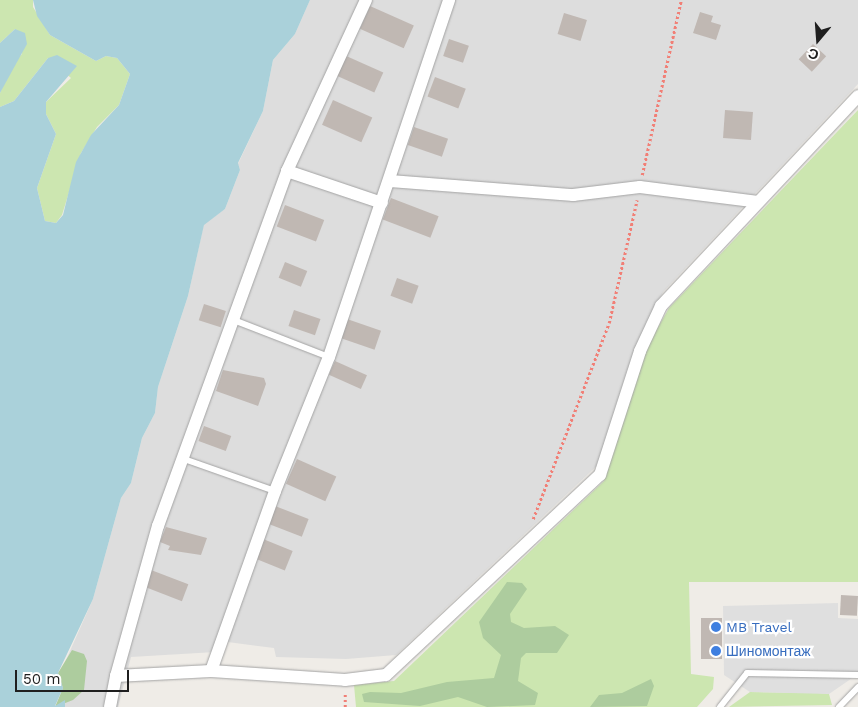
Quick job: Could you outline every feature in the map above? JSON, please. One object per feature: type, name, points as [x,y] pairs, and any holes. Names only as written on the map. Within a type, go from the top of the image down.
[{"type":"street","points":[[110,707],[116,676],[158,526],[236,321],[288,171],[366,0]]},
{"type":"street","points":[[212,671],[275,491],[330,358],[449,0]]},
{"type":"street","points":[[116,676],[212,671],[345,680],[386,675],[600,475],[640,351],[661,306],[858,96]]},
{"type":"street","points":[[288,171],[382,204]]},
{"type":"street","points":[[390,181],[573,196],[640,188],[758,202]]},
{"type":"lane","points":[[236,321],[330,358]]},
{"type":"lane","points":[[184,459],[275,491]]},
{"type":"lane","points":[[720,707],[747,673],[858,675]]},
{"type":"lane","points":[[839,707],[858,686]]},
{"type":"path","points":[[532,521],[609,323],[681,0]]},
{"type":"shaded area","points":[[310,0],[858,0],[858,84],[663,292],[634,350],[604,459],[396,655],[346,659],[276,657],[274,648],[220,641],[215,652],[131,657],[118,707],[65,707],[58,678],[93,599],[121,498],[131,483],[142,438],[155,413],[158,387],[188,296],[204,224],[225,209],[240,170],[238,164],[263,111],[273,60],[295,34]]},
{"type":"shaded area","points":[[838,603],[838,618],[858,619],[858,674],[829,694],[750,692],[724,675],[723,606]]},
{"type":"green space","points":[[0,0],[33,0],[33,7],[50,35],[96,61],[106,56],[117,58],[130,74],[119,105],[97,127],[81,153],[62,215],[56,223],[45,221],[37,188],[56,134],[46,114],[46,102],[71,78],[48,58],[14,101],[0,107],[0,93],[12,63],[22,54],[15,29],[0,43]]},
{"type":"green space","points":[[858,110],[858,582],[689,582],[691,674],[714,677],[713,689],[697,707],[356,707],[354,685],[394,681],[604,481],[645,350],[669,308]]},
{"type":"green space","points":[[507,582],[522,583],[527,589],[510,614],[511,622],[524,628],[555,626],[569,635],[557,653],[526,653],[521,658],[518,681],[538,693],[535,705],[487,707],[458,697],[420,706],[364,702],[362,694],[370,692],[401,693],[447,682],[494,678],[501,655],[483,638],[479,622]]},
{"type":"green space","points":[[72,650],[84,654],[87,661],[84,690],[73,700],[55,707],[63,688],[58,673]]},
{"type":"green space","points":[[651,679],[654,686],[647,706],[590,707],[599,695],[622,693]]},
{"type":"green space","points":[[750,692],[829,694],[832,705],[729,707]]},
{"type":"water","points":[[33,0],[310,0],[295,34],[273,60],[263,111],[238,163],[240,170],[225,209],[204,225],[188,296],[158,387],[155,413],[142,438],[131,483],[121,498],[93,599],[58,673],[63,688],[55,706],[65,700],[65,707],[0,707],[0,107],[14,101],[48,58],[57,55],[77,66],[46,102],[46,114],[56,134],[37,188],[45,221],[56,223],[63,215],[76,162],[91,135],[119,105],[130,74],[117,58],[106,56],[96,61],[50,35],[37,16]]},
{"type":"water","points":[[15,29],[25,33],[27,44],[0,93],[0,43]]},
{"type":"building","points":[[370,6],[414,26],[404,48],[360,29]]},
{"type":"building","points":[[700,12],[713,16],[711,22],[721,25],[716,40],[693,33]]},
{"type":"building","points":[[564,13],[587,20],[581,41],[558,34]]},
{"type":"building","points":[[449,39],[469,46],[463,63],[443,56]]},
{"type":"building","points":[[813,44],[826,56],[812,72],[799,59]]},
{"type":"building","points":[[344,55],[383,72],[374,93],[335,75]]},
{"type":"building","points":[[435,77],[466,89],[458,108],[427,97]]},
{"type":"building","points":[[333,100],[372,117],[361,142],[322,125]]},
{"type":"building","points":[[725,110],[753,112],[751,140],[723,138]]},
{"type":"building","points":[[414,127],[448,139],[442,157],[408,145]]},
{"type":"building","points":[[391,198],[439,216],[430,238],[383,219]]},
{"type":"building","points":[[285,205],[324,220],[316,242],[277,226]]},
{"type":"building","points":[[285,262],[307,271],[301,287],[279,278]]},
{"type":"building","points":[[397,278],[419,286],[412,304],[391,296]]},
{"type":"building","points":[[204,304],[226,311],[221,327],[199,320]]},
{"type":"building","points":[[294,310],[320,319],[315,335],[288,326]]},
{"type":"building","points":[[347,319],[381,331],[375,350],[340,338]]},
{"type":"building","points":[[335,361],[367,375],[361,389],[329,375]]},
{"type":"building","points":[[223,370],[264,378],[266,384],[258,406],[216,391]]},
{"type":"building","points":[[204,426],[231,436],[226,451],[199,441]]},
{"type":"building","points":[[297,459],[336,476],[325,501],[286,484]]},
{"type":"building","points":[[275,506],[309,519],[302,537],[268,524]]},
{"type":"building","points":[[166,527],[207,538],[201,555],[168,550],[170,546],[160,542]]},
{"type":"building","points":[[263,539],[293,551],[285,570],[255,558]]},
{"type":"building","points":[[151,570],[188,584],[182,601],[145,587]]},
{"type":"building","points":[[841,595],[858,596],[857,616],[840,615]]},
{"type":"building","points":[[701,618],[722,618],[722,659],[701,659]]},
{"type":"place","name":"MB Travel","points":[[716,627]]},
{"type":"place","name":"Шиномонтаж","points":[[716,651]]}]
